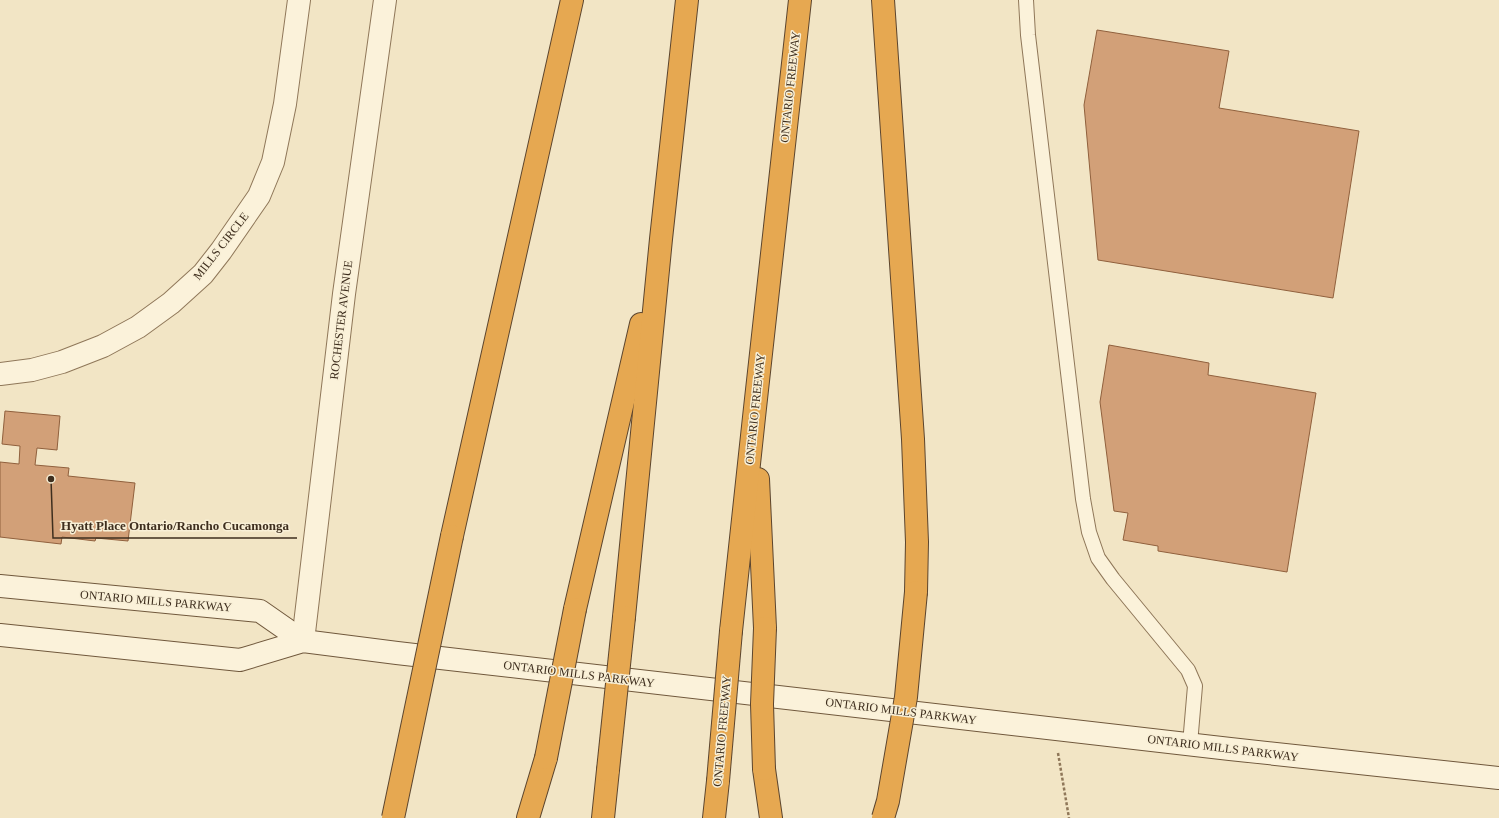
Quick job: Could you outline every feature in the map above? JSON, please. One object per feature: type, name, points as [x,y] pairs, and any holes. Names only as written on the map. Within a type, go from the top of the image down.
[{"type":"highway","points":[[393,818],[452,536],[572,0]]},
{"type":"highway","points":[[603,818],[661,239],[687,0]]},
{"type":"highway","name":"ONTARIO FREEWAY","points":[[714,818],[731,631],[754,408],[800,0]]},
{"type":"highway","points":[[883,0],[913,439],[917,542],[916,592],[906,697],[888,801],[883,818]]},
{"type":"highway","points":[[528,818],[546,758],[575,609],[661,239]]},
{"type":"highway","points":[[754,408],[765,628],[762,704],[764,769],[771,818]]},
{"type":"main road","name":"MILLS CIRCLE","points":[[0,374],[32,370],[62,362],[103,346],[138,327],[166,307],[203,274],[221,251],[258,196],[273,162],[285,104],[299,0]]},
{"type":"main road","name":"ROCHESTER AVENUE","points":[[303,641],[344,294],[385,0]]},
{"type":"main road","name":"ONTARIO MILLS PARKWAY","points":[[0,586],[260,611],[303,641]]},
{"type":"main road","name":"ONTARIO MILLS PARKWAY","points":[[0,635],[240,660],[303,641],[1190,744],[1499,778]]},
{"type":"lane","points":[[1026,0],[1028,35],[1083,499],[1089,532],[1098,558],[1109,574],[1188,670],[1195,686],[1190,744]]},
{"type":"path","points":[[1055,728],[1069,818]]},
{"type":"building","points":[[1097,30],[1229,51],[1219,108],[1359,131],[1333,298],[1098,260],[1084,105]]},
{"type":"building","points":[[1109,345],[1209,363],[1208,375],[1316,393],[1287,572],[1158,551],[1158,546],[1123,540],[1128,513],[1114,511],[1100,402]]},
{"type":"building","points":[[5,411],[60,416],[57,450],[37,448],[35,465],[69,468],[68,476],[135,483],[128,541],[96,538],[95,541],[62,537],[61,544],[0,537],[0,462],[19,464],[20,446],[2,444]]},
{"type":"place","name":"Hyatt Place Ontario/Rancho Cucamonga","points":[[51,479]]}]
